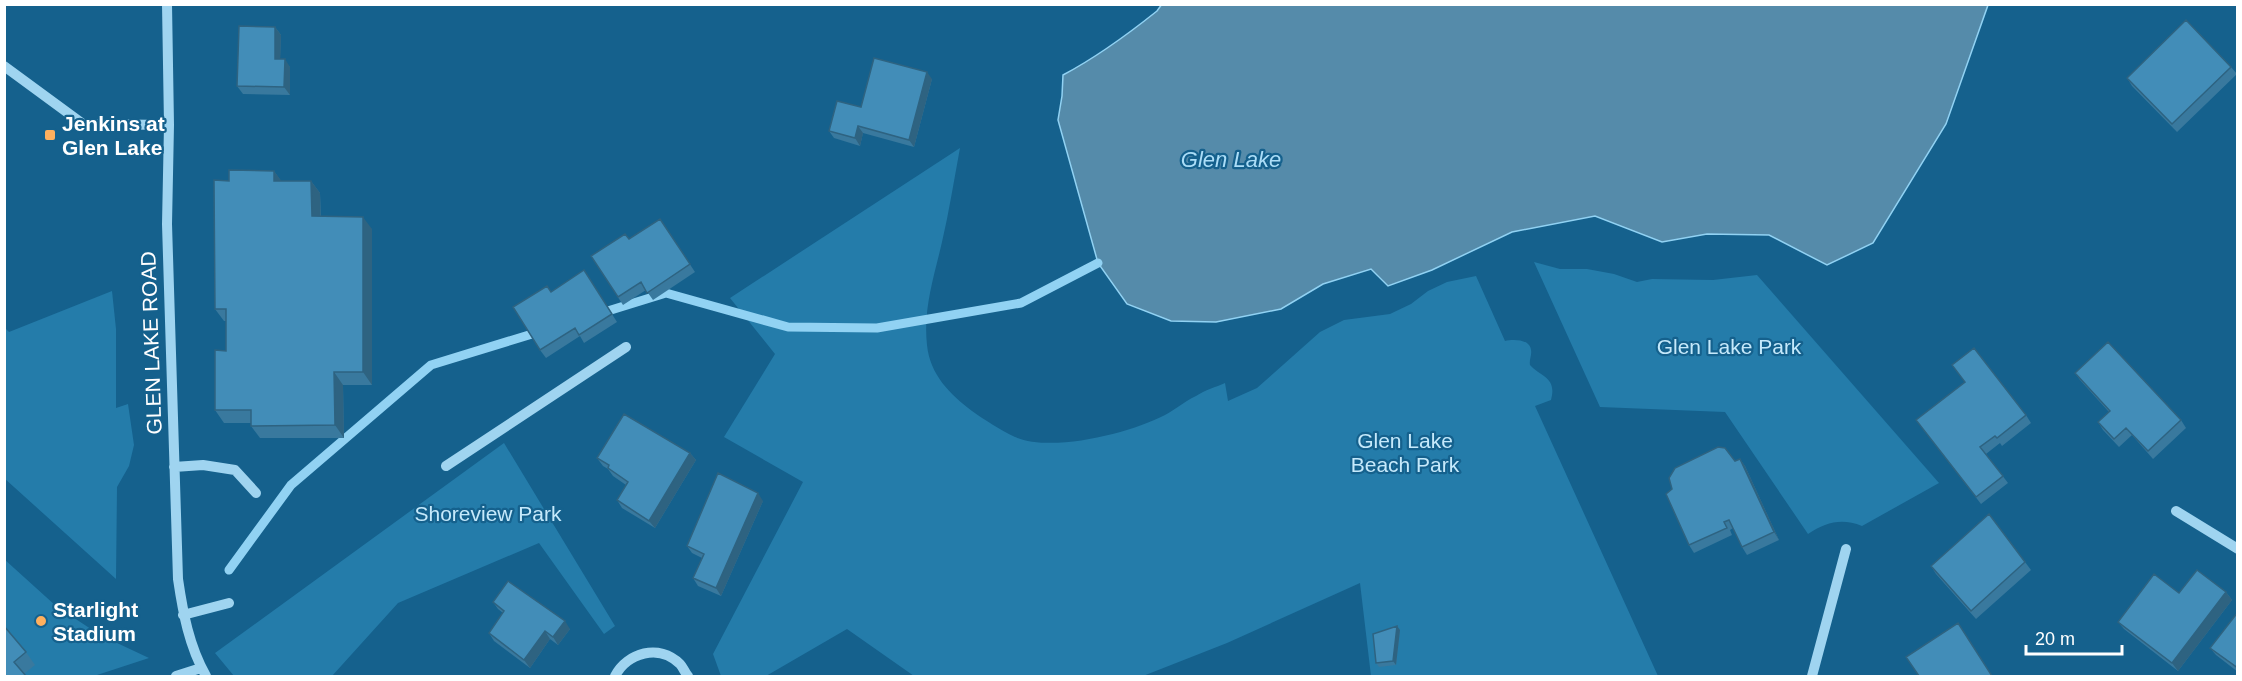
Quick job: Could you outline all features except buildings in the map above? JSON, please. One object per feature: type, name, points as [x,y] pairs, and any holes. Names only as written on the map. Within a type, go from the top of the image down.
[{"type":"street","name":"GLEN LAKE ROAD","points":[[167,4],[169,125],[166,224],[178,579],[183,615],[203,672]]},
{"type":"street","points":[[4,66],[83,124],[169,125]]},
{"type":"street","points":[[446,466],[626,347]]},
{"type":"street","points":[[174,467],[203,465],[236,470],[256,493]]},
{"type":"street","points":[[2176,511],[2238,549]]},
{"type":"street","points":[[1812,676],[1846,549]]},
{"type":"street","points":[[183,615],[229,603]]},
{"type":"street","points":[[615,676],[620,666],[633,656],[649,652],[666,655],[680,664],[688,676]]},
{"type":"street","points":[[176,676],[203,672]]},
{"type":"green space","name":"Glen Lake Beach Park","points":[[960,148],[928,306],[926,332],[929,356],[942,383],[964,405],[1015,437],[1031,441],[1070,442],[1112,434],[1150,422],[1199,394],[1225,383],[1228,401],[1257,388],[1320,332],[1344,320],[1390,314],[1447,282],[1476,276],[1505,341],[1516,340],[1528,344],[1531,350],[1530,365],[1550,382],[1551,400],[1535,406],[1658,676],[1371,676],[1360,583],[1227,643],[1143,676],[914,676],[847,629],[766,676],[721,676],[713,654],[803,482],[724,437],[775,354],[730,298]]},
{"type":"green space","name":"Glen Lake Park","points":[[1534,262],[1560,269],[1587,269],[1614,274],[1637,282],[1652,279],[1713,280],[1757,275],[1939,483],[1862,526],[1848,522],[1834,522],[1808,534],[1725,412],[1600,407]]},
{"type":"green space","points":[[112,291],[116,329],[116,408],[128,404],[134,445],[129,466],[117,487],[116,579],[4,478],[5,328],[9,332]]},
{"type":"green space","name":"Shoreview Park","points":[[504,443],[615,626],[604,634],[539,543],[398,603],[332,676],[234,676],[215,653]]},
{"type":"green space","name":"Starlight Stadium","points":[[4,559],[56,606],[100,635],[149,658],[94,676],[5,676]]},
{"type":"water","name":"Glen Lake","points":[[1162,4],[1988,5],[1946,124],[1873,243],[1827,265],[1769,235],[1707,234],[1662,242],[1595,216],[1512,232],[1432,270],[1388,286],[1371,269],[1323,284],[1281,309],[1216,322],[1171,321],[1127,304],[1098,263],[1058,120],[1063,75],[1123,37],[1157,11]]},
{"type":"waterway","points":[[598,314],[666,293],[788,327],[877,328],[1021,303],[1098,263]]},
{"type":"waterway","points":[[229,570],[291,485],[431,365],[542,331]]},
{"type":"place","name":"Jenkins at Glen Lake","points":[[50,135]]},
{"type":"place","name":"Starlight Stadium","points":[[41,621]]}]
